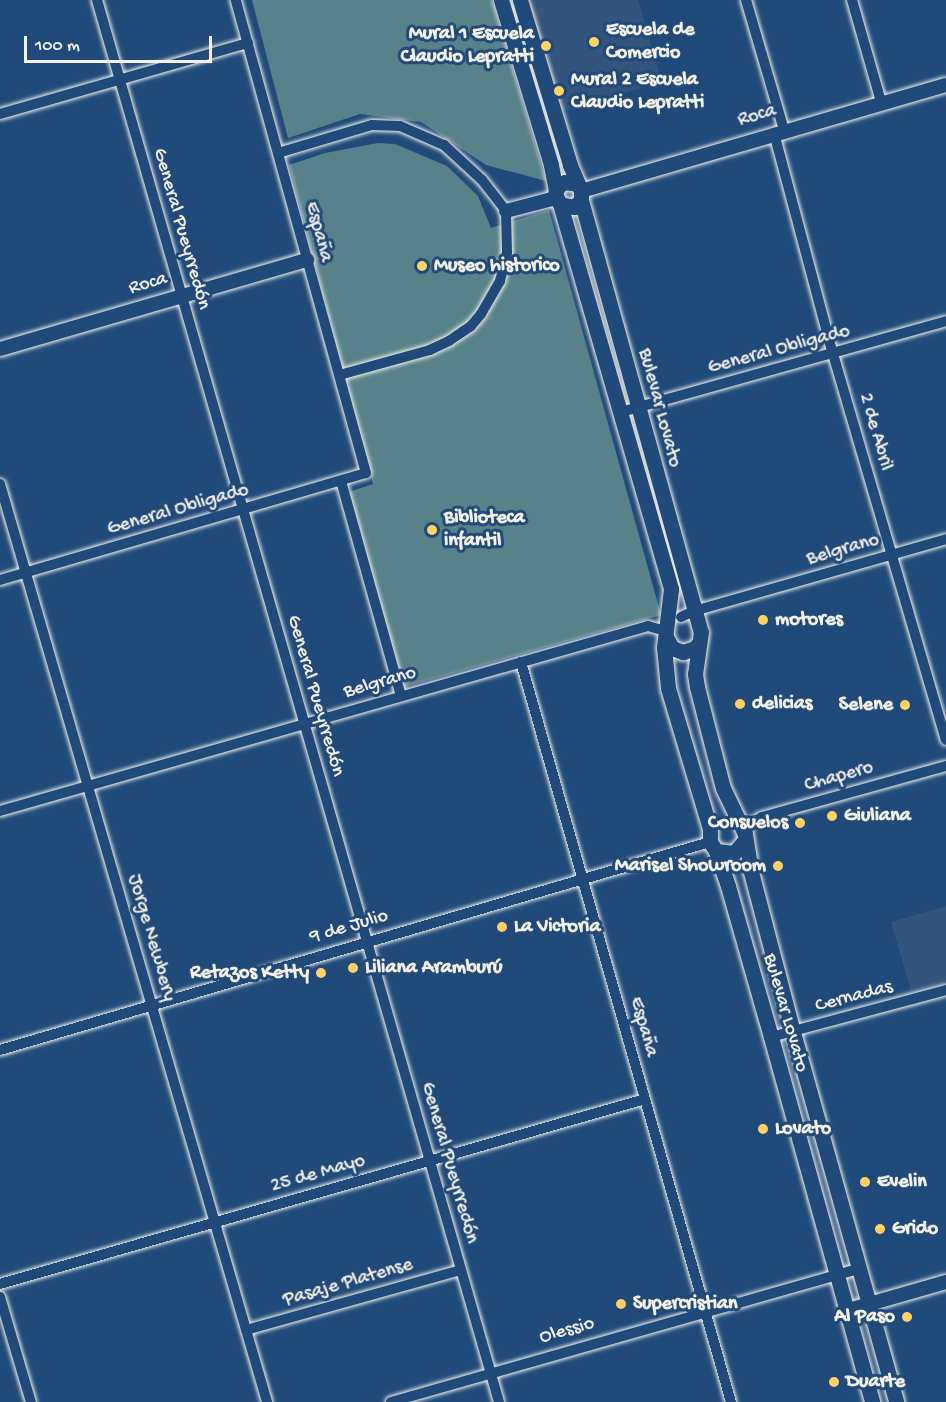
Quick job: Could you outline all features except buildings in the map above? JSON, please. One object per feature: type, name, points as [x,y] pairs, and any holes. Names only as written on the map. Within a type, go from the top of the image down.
[{"type":"main road","name":"Bulevar Lovato","points":[[501,0],[551,165],[557,197],[671,590],[664,657],[668,688],[771,1037],[872,1402]]},
{"type":"main road","name":"Bulevar Lovato","points":[[520,0],[580,191],[638,407],[687,614]]},
{"type":"main road","name":"Roca","points":[[565,182],[580,191],[574,207],[557,197],[565,182]]},
{"type":"main road","points":[[687,614],[699,626],[701,638],[694,648],[683,652],[672,648],[667,632],[687,614]]},
{"type":"main road","name":"Bulevar Lovato","points":[[698,644],[695,674],[697,687],[723,788],[743,831],[793,1032],[867,1305],[896,1402]]},
{"type":"main road","name":"9 de Julio","points":[[723,818],[743,831],[734,853],[712,841],[723,818]]},
{"type":"street","name":"General Pueyrredón","points":[[97,0],[499,1402]]},
{"type":"street","name":"España","points":[[236,0],[366,473]]},
{"type":"street","name":"2 de Abril","points":[[746,0],[833,354],[946,740]]},
{"type":"street","points":[[852,0],[881,102]]},
{"type":"street","points":[[0,114],[248,44]]},
{"type":"street","name":"Roca","points":[[580,191],[946,85]]},
{"type":"street","points":[[278,153],[372,125],[400,126],[444,144],[482,180],[506,211],[507,254],[500,281],[481,314],[471,326],[449,341],[430,350],[339,375]]},
{"type":"street","name":"Roca","points":[[506,211],[557,197]]},
{"type":"street","name":"Roca","points":[[0,349],[307,260]]},
{"type":"street","name":"General Obligado","points":[[621,412],[946,321]]},
{"type":"street","name":"General Obligado","points":[[0,580],[366,473]]},
{"type":"street","points":[[340,481],[401,696]]},
{"type":"street","name":"Jorge Newbery","points":[[0,484],[267,1402]]},
{"type":"street","name":"Belgrano","points":[[687,614],[946,539]]},
{"type":"street","name":"Belgrano","points":[[0,811],[648,626],[667,632]]},
{"type":"street","name":"España","points":[[521,662],[731,1402]]},
{"type":"street","name":"Chapero","points":[[743,831],[762,817],[946,766]]},
{"type":"street","name":"9 de Julio","points":[[0,1050],[368,944],[712,841]]},
{"type":"street","name":"Cernadas","points":[[771,1037],[946,990]]},
{"type":"street","name":"25 de Mayo","points":[[0,1284],[645,1099]]},
{"type":"street","name":"Olessio","points":[[391,1402],[857,1269]]},
{"type":"street","name":"Pasaje Platense","points":[[246,1330],[461,1270]]},
{"type":"street","points":[[845,1311],[946,1282]]},
{"type":"street","points":[[0,1297],[31,1402]]},
{"type":"shaded area","name":"Escuela de Comercio","points":[[535,0],[638,0],[662,82],[559,112],[527,2]]},
{"type":"shaded area","points":[[946,906],[946,981],[911,991],[891,922]]},
{"type":"green space","points":[[252,0],[492,0],[546,181],[486,165],[421,122],[360,114],[288,138]]},
{"type":"green space","points":[[378,143],[395,144],[447,166],[478,196],[491,228],[549,210],[661,615],[404,687],[349,492],[373,484],[289,165],[325,153]]},
{"type":"place","name":"Escuela de Comercio","points":[[594,42]]},
{"type":"place","name":"Mural 1 Escuela Claudio Lepratti","points":[[546,46]]},
{"type":"place","name":"Mural 2 Escuela Claudio Lepratti","points":[[559,91]]},
{"type":"place","name":"Museo historico","points":[[422,266]]},
{"type":"place","name":"Biblioteca infantil","points":[[432,530]]},
{"type":"place","name":"motores","points":[[763,620]]},
{"type":"place","name":"delicias","points":[[740,704]]},
{"type":"place","name":"Selene","points":[[905,705]]},
{"type":"place","name":"Giuliana","points":[[832,816]]},
{"type":"place","name":"Consuelos","points":[[800,823]]},
{"type":"place","name":"Marisel Showroom","points":[[778,866]]},
{"type":"place","name":"La Victoria","points":[[502,927]]},
{"type":"place","name":"Liliana Aramburú","points":[[353,968]]},
{"type":"place","name":"Retazos Ketty","points":[[321,973]]},
{"type":"place","name":"Lovato","points":[[763,1129]]},
{"type":"place","name":"Evelin","points":[[865,1182]]},
{"type":"place","name":"Grido","points":[[880,1229]]},
{"type":"place","name":"Supercristian","points":[[621,1304]]},
{"type":"place","name":"Al Paso","points":[[907,1317]]},
{"type":"place","name":"Duarte","points":[[834,1382]]}]
